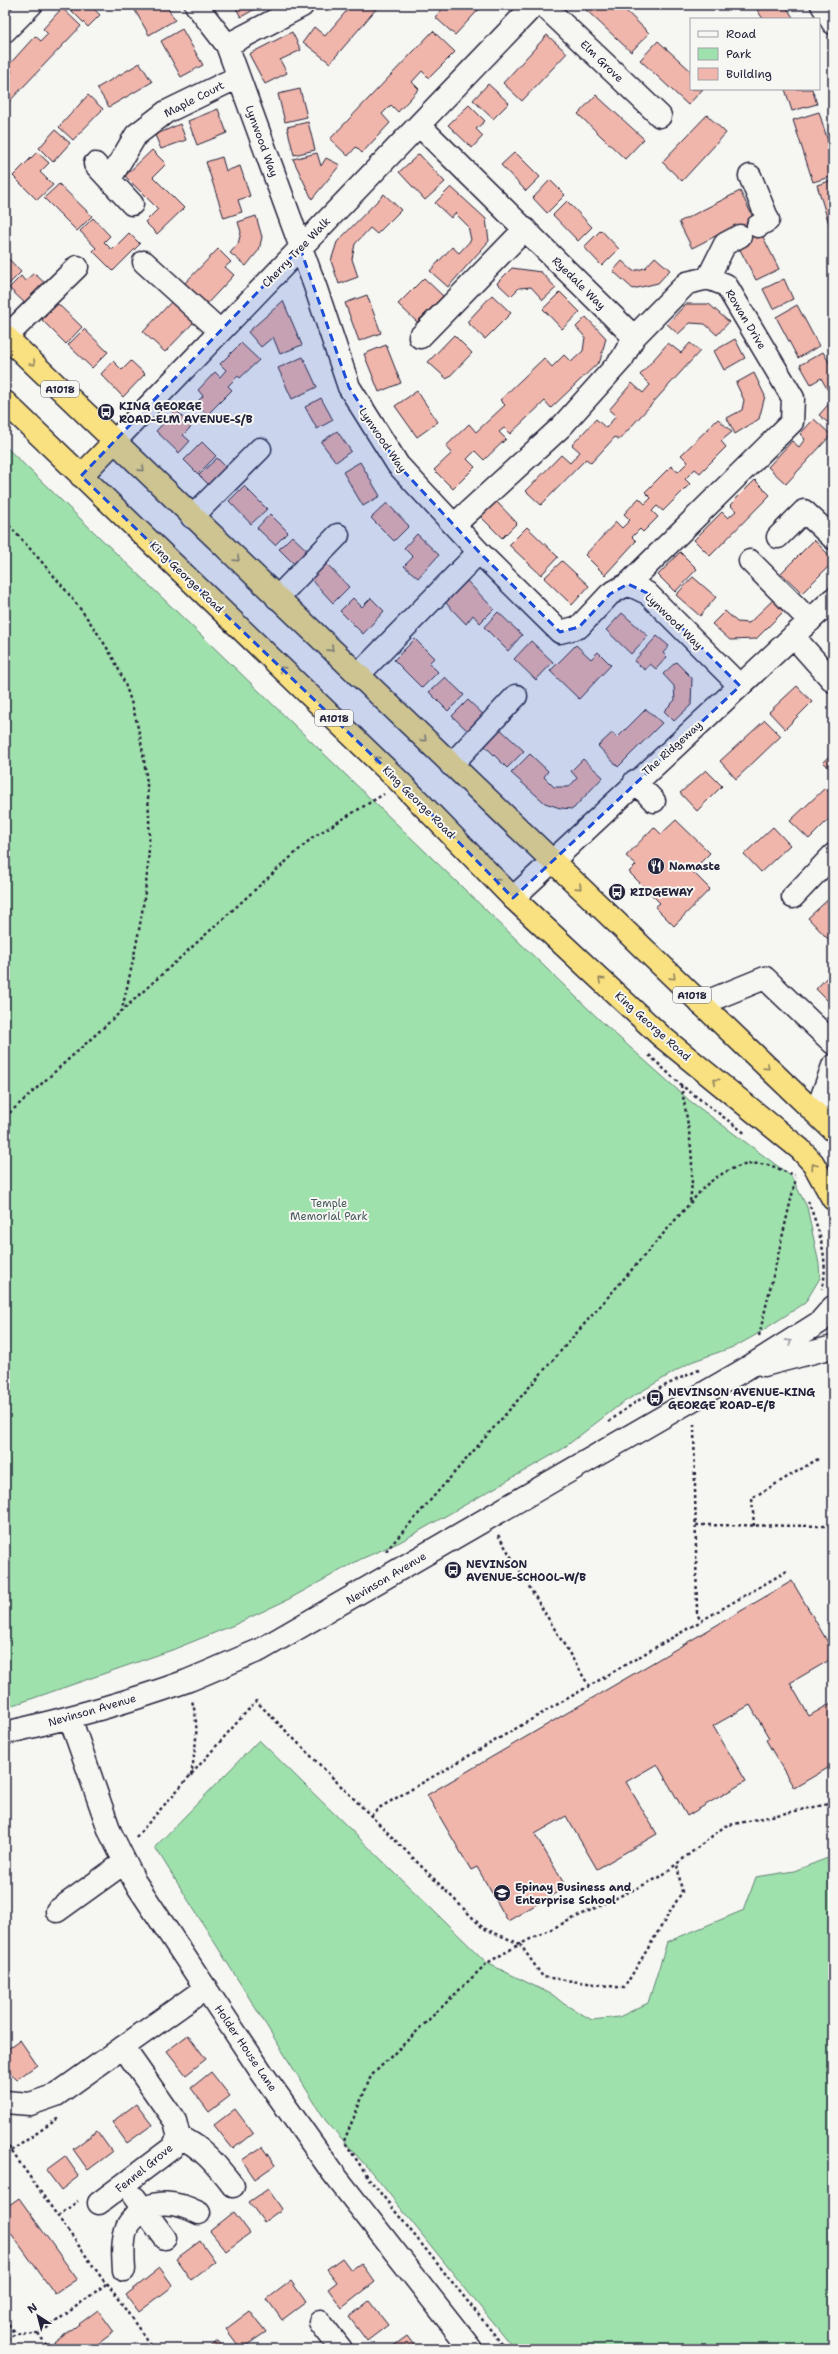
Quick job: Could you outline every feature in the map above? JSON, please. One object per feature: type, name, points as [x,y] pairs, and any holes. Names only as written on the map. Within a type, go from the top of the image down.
[{"type":"highway","name":"A1018","points":[[6,336],[192,517],[833,1130]]},
{"type":"highway","name":"King George Road","points":[[5,402],[401,783],[513,898],[661,1036],[800,1149],[813,1163],[833,1199]]},
{"type":"highway","points":[[81,476],[114,442]]},
{"type":"street","points":[[5,31],[31,5]]},
{"type":"street","name":"Lynwood Way","points":[[196,5],[227,45],[315,286],[349,387],[398,465],[479,552],[560,632],[580,627],[610,594],[628,584],[647,593],[740,686]]},
{"type":"street","name":"Cherry Tree Walk","points":[[114,442],[534,5]]},
{"type":"street","name":"Elm Grove","points":[[543,5],[660,116]]},
{"type":"street","points":[[822,5],[833,24]]},
{"type":"street","points":[[227,45],[305,9]]},
{"type":"street","name":"Maple Court","points":[[132,204],[102,171],[136,135],[166,112],[238,77]]},
{"type":"street","name":"Ryedale Way","points":[[419,125],[634,337]]},
{"type":"street","points":[[454,525],[561,427],[622,359],[634,337],[687,283],[708,278],[725,244],[768,220],[750,176]]},
{"type":"street","points":[[420,337],[525,229]]},
{"type":"street","points":[[144,262],[220,331]]},
{"type":"street","points":[[6,336],[78,267]]},
{"type":"street","name":"Rowan Drive","points":[[628,584],[792,422],[793,398],[726,285],[708,278]]},
{"type":"street","points":[[192,517],[260,449]]},
{"type":"street","points":[[778,537],[804,511],[833,538]]},
{"type":"street","points":[[277,598],[338,535]]},
{"type":"street","points":[[358,675],[479,552]]},
{"type":"street","points":[[750,561],[810,621]]},
{"type":"street","name":"The Ridgeway","points":[[513,898],[635,781],[740,686],[833,598]]},
{"type":"street","points":[[793,636],[833,681]]},
{"type":"street","points":[[451,765],[516,696]]},
{"type":"street","points":[[635,781],[654,801]]},
{"type":"street","points":[[793,897],[833,855]]},
{"type":"street","points":[[701,1004],[765,978],[833,1043]]},
{"type":"street","points":[[816,1113],[833,1066]]},
{"type":"street","name":"Nevinson Avenue","points":[[5,1733],[70,1718],[185,1681],[260,1650],[744,1370],[820,1322],[826,1300]]},
{"type":"street","name":"Nevinson Avenue","points":[[744,1370],[833,1347]]},
{"type":"street","name":"Holder House Lane","points":[[70,1718],[110,1832],[135,1882],[262,2073],[333,2173],[471,2349]]},
{"type":"street","points":[[57,1911],[123,1858]]},
{"type":"street","points":[[5,2102],[30,2104],[56,2095],[206,1988]]},
{"type":"street","name":"Fennel Grove","points":[[99,2203],[172,2148],[179,2137],[175,2120],[123,2047]]},
{"type":"street","points":[[179,2137],[190,2141],[216,2164],[234,2186]]},
{"type":"street","points":[[125,2184],[165,2238]]},
{"type":"street","points":[[124,2270],[123,2257],[127,2225],[143,2208],[165,2202],[184,2205],[199,2213]]},
{"type":"street","points":[[320,2322],[341,2349]]},
{"type":"path","points":[[5,521],[70,593],[110,653],[128,688],[142,745],[147,809],[148,863],[134,954],[122,1010]]},
{"type":"path","points":[[5,1117],[313,837],[386,793]]},
{"type":"path","points":[[681,1085],[692,1154],[693,1179],[690,1202]]},
{"type":"path","points":[[383,1555],[690,1202],[717,1176],[739,1166],[769,1165],[785,1173],[797,1175]]},
{"type":"path","points":[[797,1175],[799,1181]]},
{"type":"path","points":[[764,1334],[758,1338],[797,1175]]},
{"type":"path","points":[[807,1198],[814,1216],[825,1266],[826,1300]]},
{"type":"path","points":[[687,1403],[694,1417],[697,1614],[701,1621]]},
{"type":"path","points":[[754,1526],[752,1498],[818,1459]]},
{"type":"path","points":[[488,1517],[589,1686]]},
{"type":"path","points":[[696,1525],[833,1526]]},
{"type":"path","points":[[371,1816],[379,1808],[787,1571]]},
{"type":"path","points":[[123,1858],[190,1776],[256,1701],[483,1928],[520,1944],[543,1976],[624,1988],[682,1892],[677,1864]]},
{"type":"path","points":[[190,1776],[197,1730],[197,1718],[193,1703]]},
{"type":"path","points":[[506,2349],[370,2180],[344,2141],[371,2076],[487,1963],[520,1944],[660,1877],[725,1826],[833,1803]]},
{"type":"path","points":[[5,2142],[153,2349]]},
{"type":"path","points":[[5,2341],[15,2334],[38,2333],[106,2284]]},
{"type":"path","points":[[5,2319],[15,2334]]},
{"type":"path","points":[[38,2333],[49,2349]]},
{"type":"highlighted area","points":[[300,248],[349,387],[398,465],[479,552],[560,632],[579,627],[610,594],[628,584],[647,593],[740,686],[513,898],[401,783],[81,476]]},
{"type":"green space","name":"Temple Memorial Park","points":[[5,446],[604,1024],[690,1101],[791,1176],[807,1207],[819,1264],[820,1278],[805,1303],[754,1336],[736,1346],[691,1362],[622,1403],[561,1450],[400,1542],[361,1559],[289,1599],[234,1625],[172,1650],[5,1708]]},
{"type":"green space","points":[[259,1740],[487,1963],[553,1995],[564,2004],[592,2020],[619,2017],[648,2003],[667,1942],[744,1910],[756,1877],[794,1871],[833,1856],[833,2349],[514,2349],[374,2175],[326,2121],[155,1847]]},
{"type":"building","points":[[70,5],[90,5],[100,15],[88,27],[68,7]]},
{"type":"building","points":[[132,5],[166,5],[175,20],[149,35]]},
{"type":"building","points":[[234,5],[262,5],[241,17]]},
{"type":"building","points":[[345,5],[374,5],[377,8],[330,63],[303,42],[314,27],[325,36],[349,8]]},
{"type":"building","points":[[446,5],[483,5],[455,35],[435,17]]},
{"type":"building","points":[[586,5],[620,5],[649,33],[631,52],[584,8]]},
{"type":"building","points":[[754,5],[785,5],[793,18],[762,18]]},
{"type":"building","points":[[62,8],[81,26],[5,106],[5,79],[12,71],[6,68],[35,36],[41,41],[48,34],[43,29]]},
{"type":"building","points":[[182,29],[203,65],[181,77],[161,41]]},
{"type":"building","points":[[433,31],[455,52],[429,78],[422,71],[412,82],[419,89],[398,112],[391,105],[382,114],[390,123],[362,153],[356,147],[348,156],[330,139]]},
{"type":"building","points":[[292,32],[301,50],[280,60],[287,73],[265,84],[249,54]]},
{"type":"building","points":[[547,35],[567,53],[522,101],[503,83]]},
{"type":"building","points":[[658,41],[690,70],[690,90],[702,90],[688,105],[640,60]]},
{"type":"building","points":[[140,63],[152,82],[109,107],[97,88]]},
{"type":"building","points":[[488,84],[509,103],[493,119],[473,100]]},
{"type":"building","points":[[300,89],[307,117],[285,122],[278,94]]},
{"type":"building","points":[[785,90],[812,90],[817,104],[792,111]]},
{"type":"building","points":[[88,95],[103,109],[73,140],[59,127]]},
{"type":"building","points":[[596,95],[644,139],[625,159],[578,114]]},
{"type":"building","points":[[469,105],[485,121],[476,129],[483,136],[472,148],[448,125]]},
{"type":"building","points":[[218,109],[227,133],[197,145],[188,121]]},
{"type":"building","points":[[819,112],[833,158],[833,176],[813,182],[793,120]]},
{"type":"building","points":[[707,115],[726,133],[682,181],[662,162]]},
{"type":"building","points":[[308,122],[315,150],[294,155],[287,127]]},
{"type":"building","points":[[180,124],[186,140],[161,149],[155,135]]},
{"type":"building","points":[[55,130],[70,143],[53,162],[39,148]]},
{"type":"building","points":[[152,150],[166,164],[153,177],[184,208],[157,234],[145,222],[158,209],[125,176]]},
{"type":"building","points":[[37,152],[49,163],[40,172],[53,185],[37,200],[13,176]]},
{"type":"building","points":[[515,152],[540,177],[526,191],[501,165]]},
{"type":"building","points":[[317,153],[321,166],[326,158],[340,165],[312,199],[293,159]]},
{"type":"building","points":[[419,154],[445,182],[425,200],[399,172]]},
{"type":"building","points":[[222,157],[226,171],[240,166],[250,196],[238,200],[242,212],[224,218],[206,162]]},
{"type":"building","points":[[550,180],[565,195],[547,213],[533,198]]},
{"type":"building","points":[[833,180],[833,237],[817,185]]},
{"type":"building","points":[[59,184],[92,216],[77,231],[44,198]]},
{"type":"building","points":[[451,187],[486,219],[489,241],[448,287],[430,271],[452,247],[459,253],[471,240],[468,226],[455,213],[451,218],[435,203]]},
{"type":"building","points":[[740,191],[779,269],[756,280],[738,246],[744,243],[735,226],[692,248],[679,222]]},
{"type":"building","points":[[384,194],[401,210],[377,234],[370,228],[355,244],[352,259],[358,277],[339,284],[331,261],[337,242]]},
{"type":"building","points":[[567,201],[592,227],[578,241],[553,215]]},
{"type":"building","points":[[256,216],[262,237],[259,250],[246,266],[230,253],[238,244],[241,232],[238,222]]},
{"type":"building","points":[[93,218],[110,236],[104,242],[112,250],[129,233],[140,244],[113,271],[93,251],[96,248],[80,231]]},
{"type":"building","points":[[601,230],[619,249],[602,266],[584,247]]},
{"type":"building","points":[[218,249],[231,262],[225,267],[234,275],[203,308],[181,287]]},
{"type":"building","points":[[655,257],[670,270],[658,283],[633,289],[613,271],[622,261],[633,271],[645,268]]},
{"type":"building","points":[[8,258],[21,272],[7,286],[5,261]]},
{"type":"building","points":[[512,268],[541,272],[556,288],[543,300],[531,287],[519,288],[511,296],[497,283]]},
{"type":"building","points":[[34,273],[50,288],[30,308],[9,288],[21,276],[25,281]]},
{"type":"building","points":[[424,278],[443,296],[417,322],[398,304]]},
{"type":"building","points":[[784,279],[793,299],[773,309],[763,289]]},
{"type":"building","points":[[560,292],[580,312],[562,329],[543,309]]},
{"type":"building","points":[[367,295],[381,333],[359,341],[345,303]]},
{"type":"building","points":[[492,295],[511,313],[485,339],[467,322]]},
{"type":"building","points":[[173,300],[195,321],[165,352],[143,332]]},
{"type":"building","points":[[283,301],[302,345],[280,354],[273,337],[261,347],[248,332]]},
{"type":"building","points":[[58,304],[82,327],[66,344],[42,320]]},
{"type":"building","points":[[686,304],[709,304],[729,322],[717,335],[705,324],[690,323],[678,334],[667,324]]},
{"type":"building","points":[[797,305],[819,346],[798,358],[776,317]]},
{"type":"building","points":[[586,317],[606,338],[600,361],[551,408],[545,401],[510,434],[504,428],[499,432],[506,439],[484,460],[475,451],[467,459],[475,467],[453,489],[434,470],[452,453],[446,446],[469,424],[476,432],[505,405],[500,400],[544,358],[552,367],[564,355],[571,362],[583,351],[585,337],[576,327]]},
{"type":"building","points":[[84,329],[108,352],[92,368],[68,345]]},
{"type":"building","points":[[454,335],[472,353],[447,379],[428,362]]},
{"type":"building","points":[[735,339],[745,358],[724,370],[714,351]]},
{"type":"building","points":[[241,343],[259,360],[240,378],[238,376],[228,386],[232,390],[207,415],[196,403],[203,396],[198,390],[215,372],[220,377],[226,370],[220,364]]},
{"type":"building","points":[[668,343],[681,353],[690,343],[700,351],[619,440],[615,437],[591,463],[586,459],[541,505],[526,491],[561,455],[570,463],[580,452],[572,445],[596,419],[606,428],[616,416],[609,410],[632,383],[643,393],[650,385],[640,375]]},
{"type":"building","points":[[386,345],[401,383],[379,392],[364,354]]},
{"type":"building","points":[[823,352],[833,369],[833,392],[830,394],[821,378],[811,384],[800,365]]},
{"type":"building","points":[[303,357],[317,387],[292,399],[278,368]]},
{"type":"building","points":[[113,361],[122,370],[131,361],[145,374],[123,397],[101,374]]},
{"type":"building","points":[[754,373],[765,396],[759,419],[735,434],[727,418],[742,410],[744,400],[736,383]]},
{"type":"building","points":[[417,391],[438,422],[417,437],[395,406]]},
{"type":"building","points":[[321,398],[333,420],[317,429],[305,407]]},
{"type":"building","points":[[833,399],[833,427],[819,415]]},
{"type":"building","points":[[176,410],[192,426],[183,435],[190,441],[179,453],[156,431]]},
{"type":"building","points":[[718,419],[732,432],[721,441],[726,447],[700,473],[695,469],[685,479],[690,484],[663,511],[657,506],[652,511],[658,517],[643,532],[640,529],[632,537],[636,541],[605,575],[585,555],[616,522],[622,528],[630,520],[624,514],[639,498],[645,504],[651,498],[645,492],[671,466],[678,472],[688,462],[681,455]]},
{"type":"building","points":[[814,419],[831,435],[786,484],[768,467],[792,441],[799,447],[805,439],[800,434]]},
{"type":"building","points":[[337,431],[351,451],[336,462],[321,442]]},
{"type":"building","points":[[202,442],[216,456],[198,474],[184,460]]},
{"type":"building","points":[[217,458],[231,472],[213,489],[199,475]]},
{"type":"building","points":[[360,462],[380,496],[363,506],[343,472]]},
{"type":"building","points":[[755,480],[770,495],[710,556],[694,540],[722,512],[728,518],[736,511],[730,505]]},
{"type":"building","points":[[244,486],[267,509],[251,524],[229,501]]},
{"type":"building","points":[[493,498],[517,523],[502,538],[477,513]]},
{"type":"building","points":[[387,503],[409,526],[394,541],[371,518]]},
{"type":"building","points":[[270,514],[288,532],[275,545],[257,528]]},
{"type":"building","points":[[527,527],[558,557],[541,575],[509,545]]},
{"type":"building","points":[[417,534],[439,555],[418,578],[404,566],[413,557],[404,548]]},
{"type":"building","points":[[292,536],[310,553],[297,567],[279,549]]},
{"type":"building","points":[[814,540],[833,559],[833,562],[802,593],[781,573]]},
{"type":"building","points":[[680,552],[697,569],[675,592],[658,575]]},
{"type":"building","points":[[562,561],[589,586],[572,605],[544,578]]},
{"type":"building","points":[[327,564],[349,587],[333,603],[311,579]]},
{"type":"building","points":[[693,577],[716,597],[700,616],[676,595]]},
{"type":"building","points":[[465,579],[494,609],[480,623],[473,615],[466,624],[443,600]]},
{"type":"building","points":[[353,598],[362,607],[371,598],[384,611],[363,634],[340,611]]},
{"type":"building","points":[[775,598],[786,609],[756,639],[730,640],[712,624],[725,611],[737,622],[749,623]]},
{"type":"building","points":[[498,612],[522,635],[508,651],[484,627]]},
{"type":"building","points":[[622,613],[648,636],[631,654],[606,630]]},
{"type":"building","points":[[657,636],[669,646],[663,653],[667,657],[656,669],[650,664],[645,670],[634,661]]},
{"type":"building","points":[[415,639],[434,658],[429,663],[438,672],[422,688],[394,660]]},
{"type":"building","points":[[531,641],[553,662],[536,680],[514,659]]},
{"type":"building","points":[[576,645],[591,659],[598,652],[611,665],[579,699],[550,671]]},
{"type":"building","points":[[833,649],[833,660],[828,654]]},
{"type":"building","points":[[676,662],[692,678],[691,705],[674,721],[664,711],[675,700],[674,686],[663,674]]},
{"type":"building","points":[[445,677],[464,695],[448,711],[429,692]]},
{"type":"building","points":[[797,686],[812,702],[785,729],[769,712]]},
{"type":"building","points":[[468,700],[488,719],[472,735],[452,716]]},
{"type":"building","points":[[646,709],[662,723],[618,767],[598,746],[612,733],[617,738]]},
{"type":"building","points":[[765,720],[781,736],[736,779],[720,761]]},
{"type":"building","points":[[498,727],[524,751],[507,768],[483,744]]},
{"type":"building","points":[[833,752],[833,771],[823,762]]},
{"type":"building","points":[[530,754],[548,771],[544,777],[554,787],[569,787],[577,778],[571,771],[583,759],[603,777],[573,809],[560,808],[545,803],[511,773]]},
{"type":"building","points":[[706,770],[722,786],[697,811],[680,793]]},
{"type":"building","points":[[825,788],[833,797],[833,815],[809,839],[790,821]]},
{"type":"building","points":[[676,820],[710,853],[692,871],[710,889],[674,926],[655,907],[660,903],[629,872],[636,865],[626,856],[654,827],[661,834]]},
{"type":"building","points":[[773,827],[790,845],[761,872],[744,854]]},
{"type":"building","points":[[833,895],[833,935],[828,939],[808,918]]},
{"type":"building","points":[[833,971],[833,1006],[816,989]]},
{"type":"building","points":[[792,1581],[833,1651],[833,1658],[790,1683],[809,1716],[833,1702],[833,1765],[794,1788],[766,1740],[769,1738],[750,1705],[713,1726],[746,1781],[687,1816],[657,1764],[626,1782],[657,1834],[597,1869],[566,1816],[535,1834],[566,1887],[508,1921],[477,1867],[471,1870],[427,1795]]},
{"type":"building","points":[[188,2035],[206,2059],[186,2075],[167,2051]]},
{"type":"building","points":[[20,2040],[37,2065],[16,2080],[5,2064],[5,2051]]},
{"type":"building","points":[[211,2072],[230,2096],[209,2112],[191,2088]]},
{"type":"building","points":[[136,2104],[152,2125],[127,2143],[112,2122]]},
{"type":"building","points":[[235,2109],[253,2133],[233,2149],[214,2125]]},
{"type":"building","points":[[97,2131],[112,2152],[88,2170],[73,2149]]},
{"type":"building","points":[[262,2147],[275,2165],[255,2179],[242,2160]]},
{"type":"building","points":[[65,2156],[79,2176],[61,2190],[46,2170]]},
{"type":"building","points":[[268,2189],[282,2209],[264,2222],[249,2202]]},
{"type":"building","points":[[19,2198],[77,2279],[55,2294],[5,2225],[5,2208]]},
{"type":"building","points":[[234,2212],[250,2233],[226,2251],[210,2231]]},
{"type":"building","points":[[200,2241],[215,2262],[191,2280],[176,2259]]},
{"type":"building","points":[[342,2258],[351,2270],[361,2263],[375,2282],[342,2308],[328,2289],[337,2282],[327,2269]]},
{"type":"building","points":[[160,2268],[173,2286],[139,2312],[126,2295]]},
{"type":"building","points":[[291,2281],[306,2302],[282,2320],[267,2299]]},
{"type":"building","points":[[369,2301],[388,2325],[367,2341],[349,2317]]},
{"type":"building","points":[[98,2310],[114,2332],[91,2349],[54,2349],[51,2345]]},
{"type":"building","points":[[250,2311],[266,2332],[241,2349],[226,2329]]},
{"type":"building","points":[[407,2336],[417,2349],[389,2349]]},
{"type":"building","points":[[218,2341],[225,2349],[207,2349]]},
{"type":"place","name":"KING GEORGE ROAD-ELM AVENUE-S/B","points":[[106,412]]},
{"type":"place","name":"Namaste","points":[[656,866]]},
{"type":"place","name":"RIDGEWAY","points":[[617,892]]},
{"type":"place","name":"NEVINSON AVENUE-KING GEORGE ROAD-E/B","points":[[655,1398]]},
{"type":"place","name":"NEVINSON AVENUE-SCHOOL-W/B","points":[[453,1570]]},
{"type":"place","name":"Epinay Business and Enterprise School","points":[[502,1893]]}]
